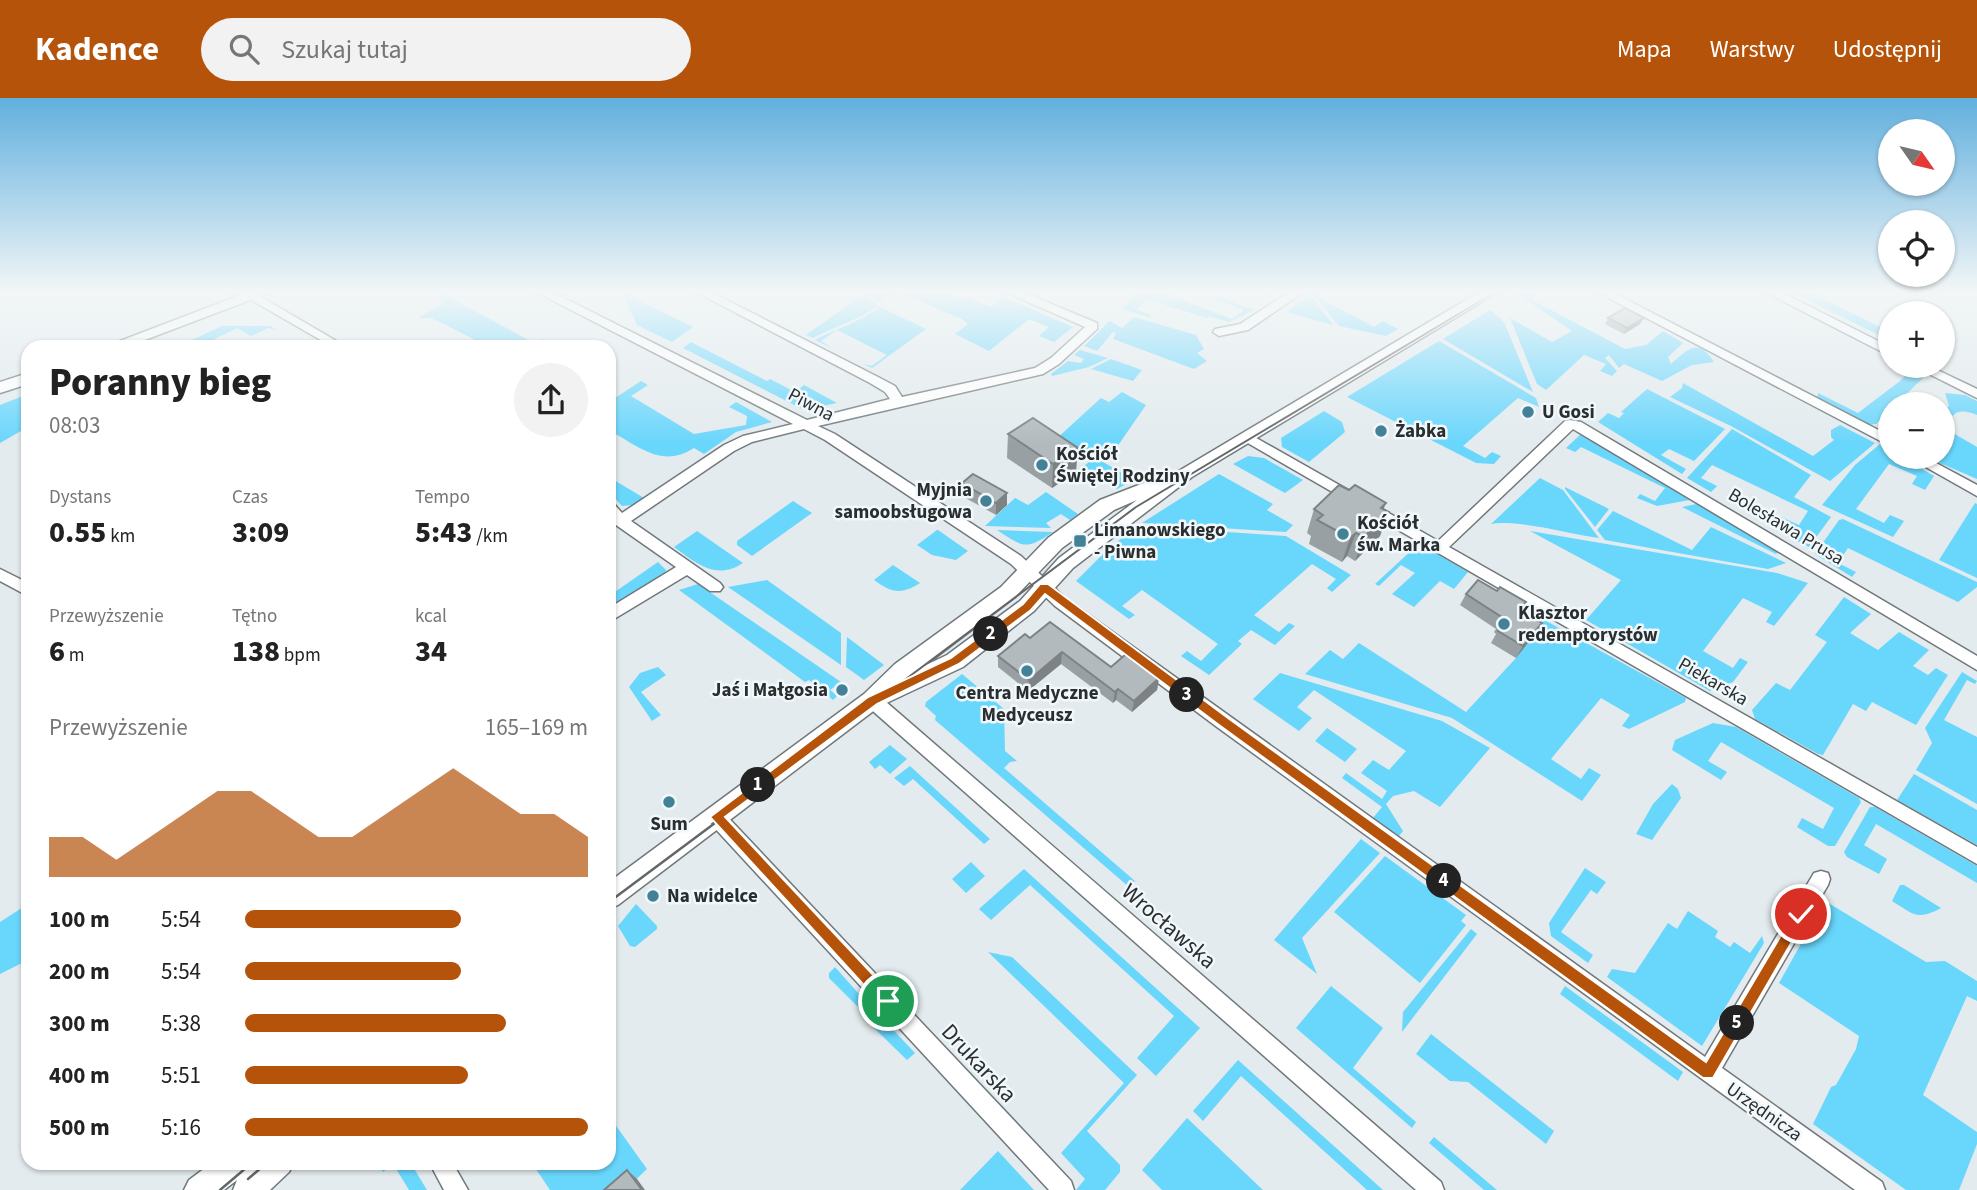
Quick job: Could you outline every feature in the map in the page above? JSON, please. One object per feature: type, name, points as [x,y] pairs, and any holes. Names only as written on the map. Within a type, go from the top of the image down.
[{"type":"street","name":"Piwna","points":[[642,342],[830,436],[1028,570],[1044,587]]},
{"type":"street","points":[[800,342],[890,389],[898,401]]},
{"type":"street","points":[[621,521],[737,444],[898,401],[1039,371],[1076,342]]},
{"type":"street","points":[[872,700],[955,661],[1027,607],[1066,562],[1186,473],[1407,342]]},
{"type":"street","points":[[1698,342],[1878,437]]},
{"type":"street","points":[[1944,378],[1977,394]]},
{"type":"street","points":[[0,388],[21,380]]},
{"type":"street","name":"Bolesława Prusa","points":[[1439,548],[1570,425],[1576,425],[1977,664]]},
{"type":"street","name":"Piekarska","points":[[1246,438],[1977,856]]},
{"type":"street","points":[[1937,469],[1977,491]]},
{"type":"street","points":[[616,892],[872,700],[903,670],[1008,592],[1047,549],[1107,505],[1186,473]]},
{"type":"street","points":[[616,515],[621,521],[715,587]]},
{"type":"street","points":[[616,612],[686,568]]},
{"type":"street","points":[[0,574],[21,586]]},
{"type":"street","name":"Urzędnicza","points":[[1044,587],[1244,737],[1874,1190]]},
{"type":"street","name":"Wrocławska","points":[[872,700],[1433,1190]]},
{"type":"street","name":"Drukarska","points":[[716,817],[1063,1189]]},
{"type":"street","points":[[1708,1072],[1821,879]]},
{"type":"street","points":[[199,1190],[226,1170]]},
{"type":"street","points":[[248,1190],[270,1170]]},
{"type":"street","points":[[445,1170],[457,1190]]},
{"type":"shaded area","points":[[691,342],[767,381],[770,379],[795,392],[804,385],[837,403],[804,410],[683,348]]},
{"type":"shaded area","points":[[861,342],[908,342],[872,368],[863,364],[872,366],[887,355]]},
{"type":"shaded area","points":[[971,342],[1000,342],[989,351]]},
{"type":"shaded area","points":[[1088,342],[1105,342],[1097,351],[1084,346]]},
{"type":"shaded area","points":[[1121,342],[1200,342],[1204,349],[1197,353],[1207,361],[1194,369]]},
{"type":"shaded area","points":[[1441,342],[1536,398],[1539,407],[1518,398],[1463,446],[1485,458],[1492,452],[1501,456],[1494,464],[1476,463],[1347,397]]},
{"type":"shaded area","points":[[1448,342],[1512,342],[1533,392]]},
{"type":"shaded area","points":[[1520,342],[1612,342],[1625,349],[1650,342],[1681,342],[1668,357],[1671,364],[1693,348],[1703,350],[1714,362],[1692,365],[1662,381],[1624,364],[1619,368],[1609,355],[1605,358],[1617,371],[1612,376],[1600,371],[1606,364],[1584,355],[1546,390],[1537,384]]},
{"type":"shaded area","points":[[1080,350],[1108,358],[1089,367],[1052,376],[1051,374],[1068,361],[1081,363],[1084,359],[1074,355]]},
{"type":"shaded area","points":[[1111,359],[1142,370],[1133,381],[1091,369]]},
{"type":"shaded area","points":[[1903,378],[1923,378],[1908,392],[1886,392]]},
{"type":"shaded area","points":[[641,381],[648,385],[631,396],[694,434],[746,425],[747,416],[729,407],[736,402],[772,422],[736,432],[704,454],[694,448],[682,454],[661,456],[650,453],[616,434],[616,397]]},
{"type":"shaded area","points":[[1683,383],[1813,456],[1834,440],[1831,430],[1840,425],[1875,443],[1830,481],[1731,426],[1670,397],[1682,388]]},
{"type":"shaded area","points":[[1647,389],[1725,429],[1694,461],[1669,449],[1661,455],[1686,469],[1682,474],[1598,422],[1608,413],[1619,418],[1624,413],[1621,412]]},
{"type":"shaded area","points":[[1122,392],[1146,405],[1119,444],[1098,459],[1134,480],[1117,489],[1084,466],[1093,459],[1055,440],[1101,398],[1109,402]]},
{"type":"shaded area","points":[[1818,393],[1858,413],[1878,398],[1878,422],[1868,425],[1817,398]]},
{"type":"shaded area","points":[[1955,394],[1977,401],[1977,415],[1955,414]]},
{"type":"shaded area","points":[[21,397],[21,431],[0,443],[0,405]]},
{"type":"shaded area","points":[[1324,411],[1342,422],[1345,432],[1309,462],[1282,447],[1281,438]]},
{"type":"shaded area","points":[[1732,429],[1811,475],[1794,497],[1831,517],[1809,547],[1773,528],[1781,517],[1799,525],[1808,511],[1712,465],[1701,478],[1717,486],[1711,492],[1687,478]]},
{"type":"shaded area","points":[[1583,432],[1695,499],[1657,506],[1637,498],[1640,494],[1655,501],[1665,488],[1581,447],[1575,452],[1566,448]]},
{"type":"shaded area","points":[[1955,434],[1977,447],[1977,479],[1954,469]]},
{"type":"shaded area","points":[[1878,446],[1878,469],[1885,469],[1856,509],[1884,523],[1890,515],[1904,521],[1893,537],[1822,505],[1855,465]]},
{"type":"shaded area","points":[[1248,456],[1264,458],[1303,480],[1285,493],[1233,464]]},
{"type":"shaded area","points":[[1901,469],[1922,469],[1934,476],[1925,490],[1912,484],[1917,476]]},
{"type":"shaded area","points":[[1219,474],[1273,504],[1267,510],[1293,525],[1286,532],[1142,523]]},
{"type":"shaded area","points":[[1540,478],[1563,490],[1599,538],[1529,525],[1491,524]]},
{"type":"shaded area","points":[[616,481],[644,498],[634,505],[622,506],[616,500]]},
{"type":"shaded area","points":[[1565,489],[1609,509],[1595,527]]},
{"type":"shaded area","points":[[1046,492],[1078,514],[1070,520],[1061,514],[1046,523],[1051,528],[985,526],[1015,498],[1028,505]]},
{"type":"shaded area","points":[[793,501],[812,513],[752,556],[737,545],[737,541]]},
{"type":"shaded area","points":[[1701,503],[1780,551],[1776,554],[1682,507]]},
{"type":"shaded area","points":[[1975,503],[1977,504],[1977,578],[1939,560]]},
{"type":"shaded area","points":[[1613,511],[1692,550],[1711,527],[1786,563],[1768,569],[1605,540],[1597,530]]},
{"type":"shaded area","points":[[1843,519],[1977,582],[1977,587],[1958,602],[1848,548],[1838,563],[1856,572],[1852,577],[1815,554],[1839,520]]},
{"type":"shaded area","points":[[1137,526],[1286,536],[1351,575],[1332,592],[1327,588],[1336,579],[1312,564],[1254,615],[1279,632],[1289,623],[1295,626],[1275,645],[1251,630],[1238,641],[1242,644],[1209,675],[1181,656],[1187,651],[1201,661],[1218,644],[1142,590],[1122,606],[1135,615],[1129,619],[1076,581],[1107,550]]},
{"type":"shaded area","points":[[937,530],[968,551],[956,560],[932,555],[917,545]]},
{"type":"shaded area","points":[[997,530],[1053,532],[1036,542],[1025,544]]},
{"type":"shaded area","points":[[697,531],[743,563],[733,568],[715,570],[698,564],[674,547]]},
{"type":"shaded area","points":[[1530,531],[1777,573],[1808,583],[1774,626],[1766,622],[1772,612],[1743,598],[1703,651],[1733,668],[1740,658],[1748,662],[1733,682],[1710,691],[1586,620],[1621,580]]},
{"type":"shaded area","points":[[1427,548],[1468,572],[1454,589],[1440,581],[1414,607],[1392,594],[1415,573],[1401,565],[1379,586],[1375,584],[1413,549]]},
{"type":"shaded area","points":[[658,562],[666,570],[665,574],[616,607],[616,591]]},
{"type":"shaded area","points":[[893,565],[920,583],[897,591],[874,580]]},
{"type":"shaded area","points":[[767,580],[841,633],[841,665],[728,587]]},
{"type":"shaded area","points":[[698,584],[841,682],[830,690],[837,696],[833,700],[809,680],[805,682],[679,590]]},
{"type":"shaded area","points":[[1501,596],[1686,698],[1685,702],[1629,729],[1622,726],[1630,715],[1601,698],[1551,759],[1581,779],[1589,768],[1601,775],[1582,801],[1452,718],[1305,674],[1330,650],[1343,659],[1359,643],[1466,712],[1516,658]]},
{"type":"shaded area","points":[[1844,597],[1871,614],[1850,633],[1878,650],[1899,632],[1929,650],[1913,666],[1928,675],[1936,668],[1948,675],[1916,725],[1872,702],[1866,711],[1853,704],[1823,755],[1755,719],[1752,710],[1776,683],[1790,690],[1827,642],[1815,635]]},
{"type":"shaded area","points":[[847,637],[884,665],[864,680],[846,667]]},
{"type":"shaded area","points":[[658,667],[666,675],[641,692],[661,715],[652,721],[629,687],[640,673]]},
{"type":"shaded area","points":[[1962,672],[1977,681],[1975,684],[1967,680],[1944,720],[1977,737],[1977,804],[1916,770],[1932,743],[1925,728]]},
{"type":"shaded area","points":[[1280,673],[1442,721],[1490,748],[1440,807],[1414,791],[1393,796],[1386,804],[1403,831],[1399,836],[1373,818],[1382,807],[1342,778],[1346,773],[1382,799],[1387,791],[1361,773],[1373,760],[1389,770],[1406,751],[1314,690],[1297,707],[1312,718],[1299,731],[1253,699]]},
{"type":"shaded area","points":[[962,674],[1004,709],[1005,751],[1017,761],[1010,762],[1004,768],[1135,881],[1129,887],[935,720],[936,716],[925,706],[926,702]]},
{"type":"shaded area","points":[[1713,723],[1736,727],[1859,798],[1861,802],[1835,846],[1828,846],[1797,827],[1802,818],[1823,829],[1834,808],[1721,742],[1708,761],[1727,772],[1721,780],[1672,750],[1675,740]]},
{"type":"shaded area","points":[[1327,728],[1357,749],[1345,762],[1315,741]]},
{"type":"shaded area","points":[[890,745],[907,759],[890,774],[880,765],[875,769],[869,762]]},
{"type":"shaded area","points":[[910,766],[990,839],[984,844],[913,779],[904,786],[894,778]]},
{"type":"shaded area","points":[[1914,774],[1977,810],[1977,845],[1897,800]]},
{"type":"shaded area","points":[[1672,784],[1678,789],[1681,798],[1652,840],[1636,834],[1653,804]]},
{"type":"shaded area","points":[[1870,807],[1875,807],[1977,866],[1977,883],[1876,824],[1864,845],[1887,859],[1879,874],[1847,857],[1844,852]]},
{"type":"shaded area","points":[[1361,839],[1380,853],[1302,938],[1317,974],[1274,940]]},
{"type":"shaded area","points":[[1385,856],[1466,915],[1461,921],[1466,925],[1420,983],[1334,912]]},
{"type":"shaded area","points":[[971,862],[985,876],[966,893],[952,879]]},
{"type":"shaded area","points":[[1585,868],[1606,882],[1597,894],[1591,890],[1561,932],[1593,955],[1588,963],[1551,936],[1549,923]]},
{"type":"shaded area","points":[[1024,869],[1200,1028],[1156,1076],[1137,1058],[1174,1016],[1030,885],[991,920],[979,909]]},
{"type":"shaded area","points":[[1900,885],[1941,908],[1920,915],[1905,909],[1892,901]]},
{"type":"shaded area","points":[[1825,901],[1926,962],[1945,961],[1977,981],[1977,1001],[1967,996],[1923,1095],[1977,1132],[1977,1144],[1959,1190],[1906,1190],[1813,1124],[1831,1087],[1836,1085],[1856,1049],[1859,1036],[1779,983]]},
{"type":"shaded area","points":[[636,904],[657,929],[635,947],[630,946],[618,926]]},
{"type":"shaded area","points":[[21,908],[21,964],[0,974],[0,922]]},
{"type":"shaded area","points":[[1688,911],[1718,931],[1715,937],[1730,947],[1734,942],[1750,953],[1762,936],[1764,943],[1702,1046],[1607,977],[1612,969],[1635,973],[1668,923],[1677,929]]},
{"type":"shaded area","points":[[1471,929],[1477,934],[1402,1032],[1403,1012]]},
{"type":"shaded area","points":[[988,952],[1012,957],[1137,1075],[1087,1131],[1120,1165],[1120,1172],[1105,1190],[1076,1190],[1085,1179],[1061,1153],[1124,1083]]},
{"type":"shaded area","points":[[835,967],[867,1003],[860,1009],[829,978],[829,973]]},
{"type":"shaded area","points":[[1331,986],[1383,1028],[1353,1068],[1416,1122],[1412,1128],[1296,1028]]},
{"type":"shaded area","points":[[1565,986],[1683,1072],[1678,1081],[1560,994]]},
{"type":"shaded area","points":[[881,1017],[915,1053],[907,1060],[874,1028],[874,1023]]},
{"type":"shaded area","points":[[1431,1034],[1554,1131],[1546,1144],[1468,1082],[1450,1081],[1416,1054]]},
{"type":"shaded area","points":[[1238,1060],[1383,1190],[1367,1190],[1241,1076],[1203,1121],[1193,1111]]},
{"type":"shaded area","points":[[1187,1118],[1263,1190],[1162,1190],[1142,1170]]},
{"type":"shaded area","points":[[616,1126],[647,1169],[625,1190],[550,1190],[537,1170],[616,1170]]},
{"type":"shaded area","points":[[1434,1137],[1497,1190],[1484,1190],[1429,1143]]},
{"type":"shaded area","points":[[998,1151],[1034,1190],[960,1190],[962,1188]]},
{"type":"shaded area","points":[[397,1170],[415,1170],[427,1190],[409,1190]]},
{"type":"building","points":[[1033,418],[1078,448],[1053,464],[1008,434]]},
{"type":"building","points":[[973,474],[1007,493],[996,503],[962,483]]},
{"type":"building","points":[[1339,485],[1349,490],[1355,485],[1386,503],[1381,508],[1389,512],[1364,537],[1356,533],[1350,538],[1317,520],[1323,515],[1314,509]]},
{"type":"building","points":[[1478,580],[1497,591],[1500,587],[1526,602],[1519,610],[1542,623],[1523,646],[1498,631],[1505,623],[1500,621],[1503,618],[1466,594]]},
{"type":"building","points":[[1050,622],[1111,667],[1126,654],[1159,678],[1134,701],[1118,689],[1115,692],[1062,652],[1029,680],[998,656],[1025,634],[1030,638]]},
{"type":"building","points":[[627,1170],[642,1190],[604,1190]]},
{"type":"tram line","points":[[712,824],[1136,507],[1412,342]]},
{"type":"tram line","points":[[616,897],[715,823]]},
{"type":"tram line","points":[[220,1190],[244,1170]]},
{"type":"tram line","points":[[248,1179],[259,1170]]},
{"type":"place","name":"U Gosi","points":[[1528,412]]},
{"type":"place","name":"Żabka","points":[[1381,431]]},
{"type":"place","name":"Kościół Świętej Rodziny","points":[[1042,465]]},
{"type":"place","name":"Myjnia samoobsługowa","points":[[986,501]]},
{"type":"place","name":"Kościół św. Marka","points":[[1343,534]]},
{"type":"place","name":"Limanowskiego - Piwna","points":[[1080,541]]},
{"type":"place","name":"Klasztor redemptorystów","points":[[1504,624]]},
{"type":"place","name":"Centra Medyczne Medyceusz","points":[[1027,671]]},
{"type":"place","name":"Jaś i Małgosia","points":[[842,690]]},
{"type":"place","name":"Sum","points":[[669,802]]},
{"type":"place","name":"Na widelce","points":[[653,896]]},
{"type":"route","points":[[888,1001],[716,817],[872,700],[955,661],[1027,607],[1044,587],[1060,602],[1223,722],[1708,1072],[1801,914]]}]
